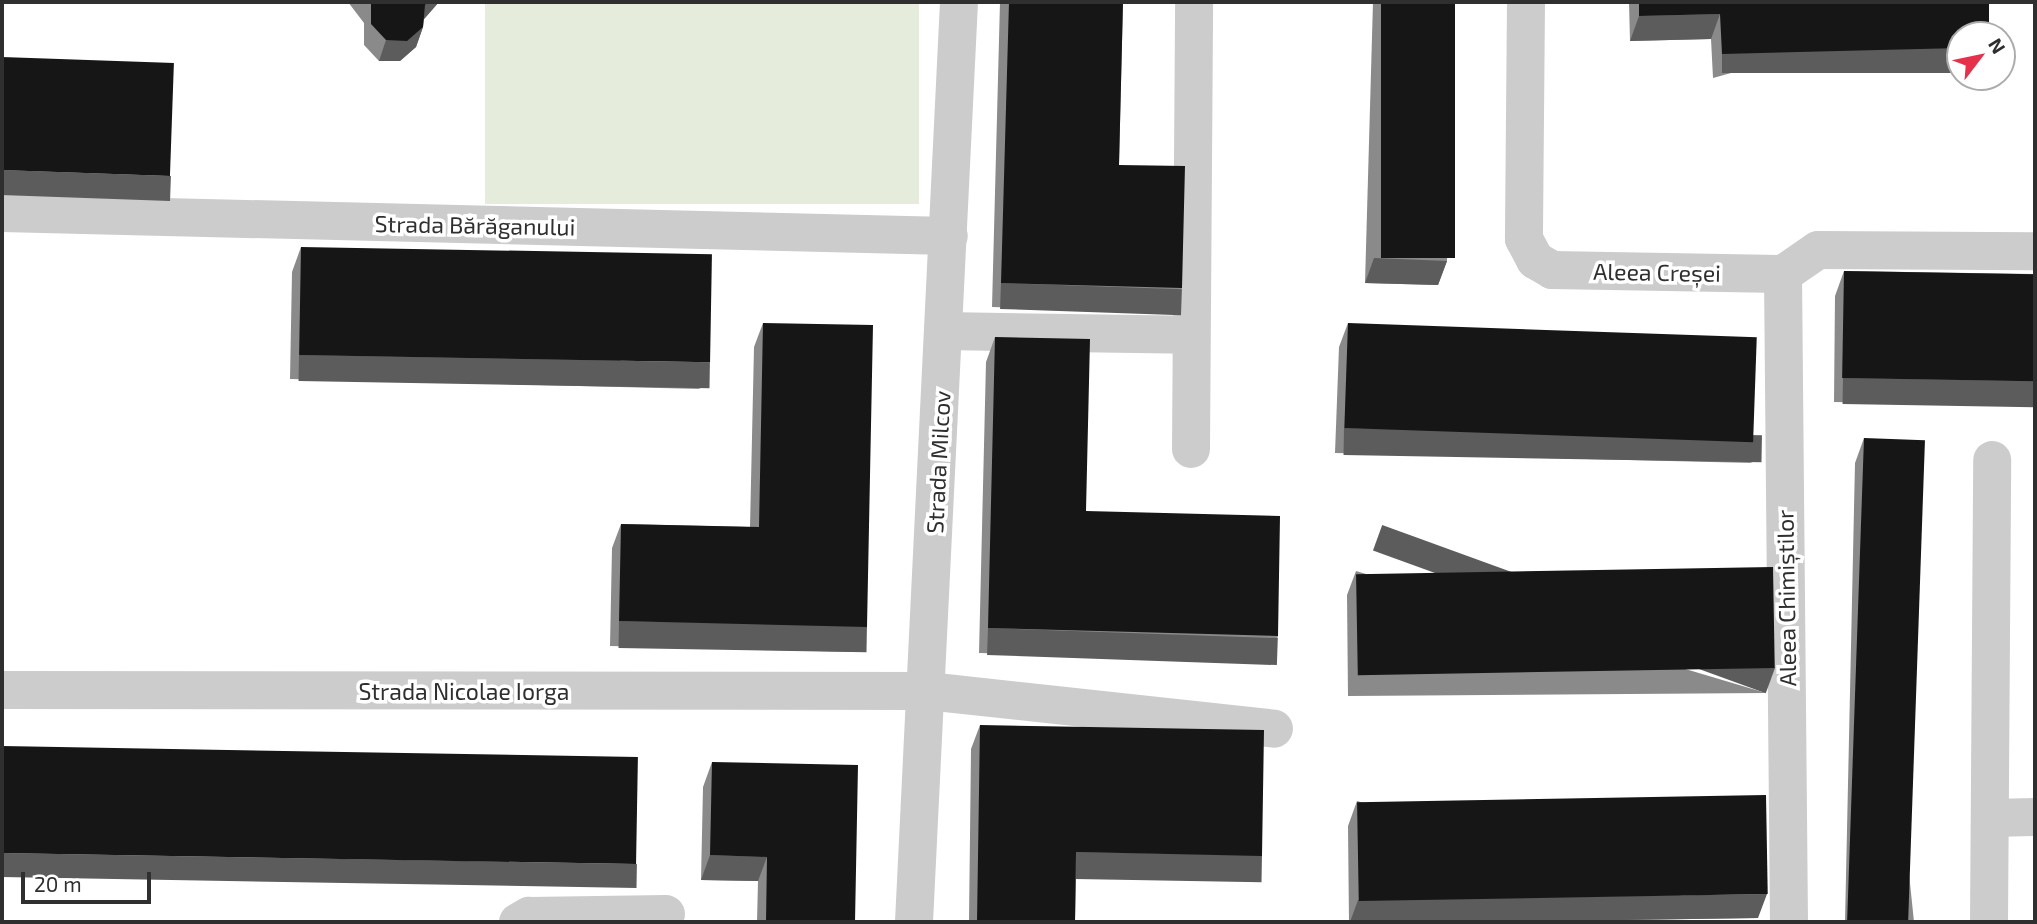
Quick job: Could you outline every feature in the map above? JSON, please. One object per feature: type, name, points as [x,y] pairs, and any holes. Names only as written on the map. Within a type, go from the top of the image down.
[{"type":"street","name":"Strada Milcov","points":[[914,922],[959,2]]},
{"type":"street","points":[[1191,449],[1187,335],[1194,2]]},
{"type":"street","name":"Aleea Creșei","points":[[1526,2],[1524,239],[1535,260],[1552,270],[1783,274]]},
{"type":"street","name":"Strada Bărăganului","points":[[2,213],[949,236]]},
{"type":"street","points":[[1783,274],[1818,250],[2035,251]]},
{"type":"street","name":"Aleea Chimiștilor","points":[[1783,274],[1789,922]]},
{"type":"street","points":[[944,331],[1187,335]]},
{"type":"street","points":[[1989,922],[1992,460]]},
{"type":"street","name":"Strada Nicolae Iorga","points":[[2,690],[927,691],[1274,729]]},
{"type":"street","points":[[1991,818],[2035,817]]},
{"type":"street","points":[[519,922],[529,916],[666,915]]},
{"type":"green space","points":[[485,2],[919,2],[919,204],[485,204]]},
{"type":"building","points":[[371,2],[428,2],[425,5],[423,27],[407,41],[386,40],[371,24]]},
{"type":"building","points":[[1009,2],[1123,2],[1119,165],[1185,166],[1182,288],[1001,283]]},
{"type":"building","points":[[1381,2],[1455,2],[1455,258],[1381,258]]},
{"type":"building","points":[[1639,2],[1989,2],[1989,21],[1946,21],[1946,48],[1722,54],[1720,14],[1639,16]]},
{"type":"building","points":[[2,57],[174,63],[170,176],[2,170]]},
{"type":"building","points":[[301,247],[712,254],[710,362],[299,355]]},
{"type":"building","points":[[1844,271],[2035,274],[2033,381],[1842,378]]},
{"type":"building","points":[[763,323],[873,325],[867,627],[619,621],[621,524],[759,527]]},
{"type":"building","points":[[1348,323],[1757,337],[1753,442],[1344,428]]},
{"type":"building","points":[[995,337],[1090,339],[1086,511],[1280,516],[1278,636],[988,628]]},
{"type":"building","points":[[1864,438],[1925,440],[1908,922],[1847,922]]},
{"type":"building","points":[[1773,567],[1775,668],[1358,675],[1356,574]]},
{"type":"building","points":[[980,725],[1264,730],[1262,856],[1076,852],[1075,922],[977,922]]},
{"type":"building","points":[[2,746],[638,757],[636,864],[2,853]]},
{"type":"building","points":[[712,762],[858,765],[855,922],[766,922],[767,857],[710,855]]},
{"type":"building","points":[[1766,795],[1768,894],[1359,901],[1357,802]]}]
